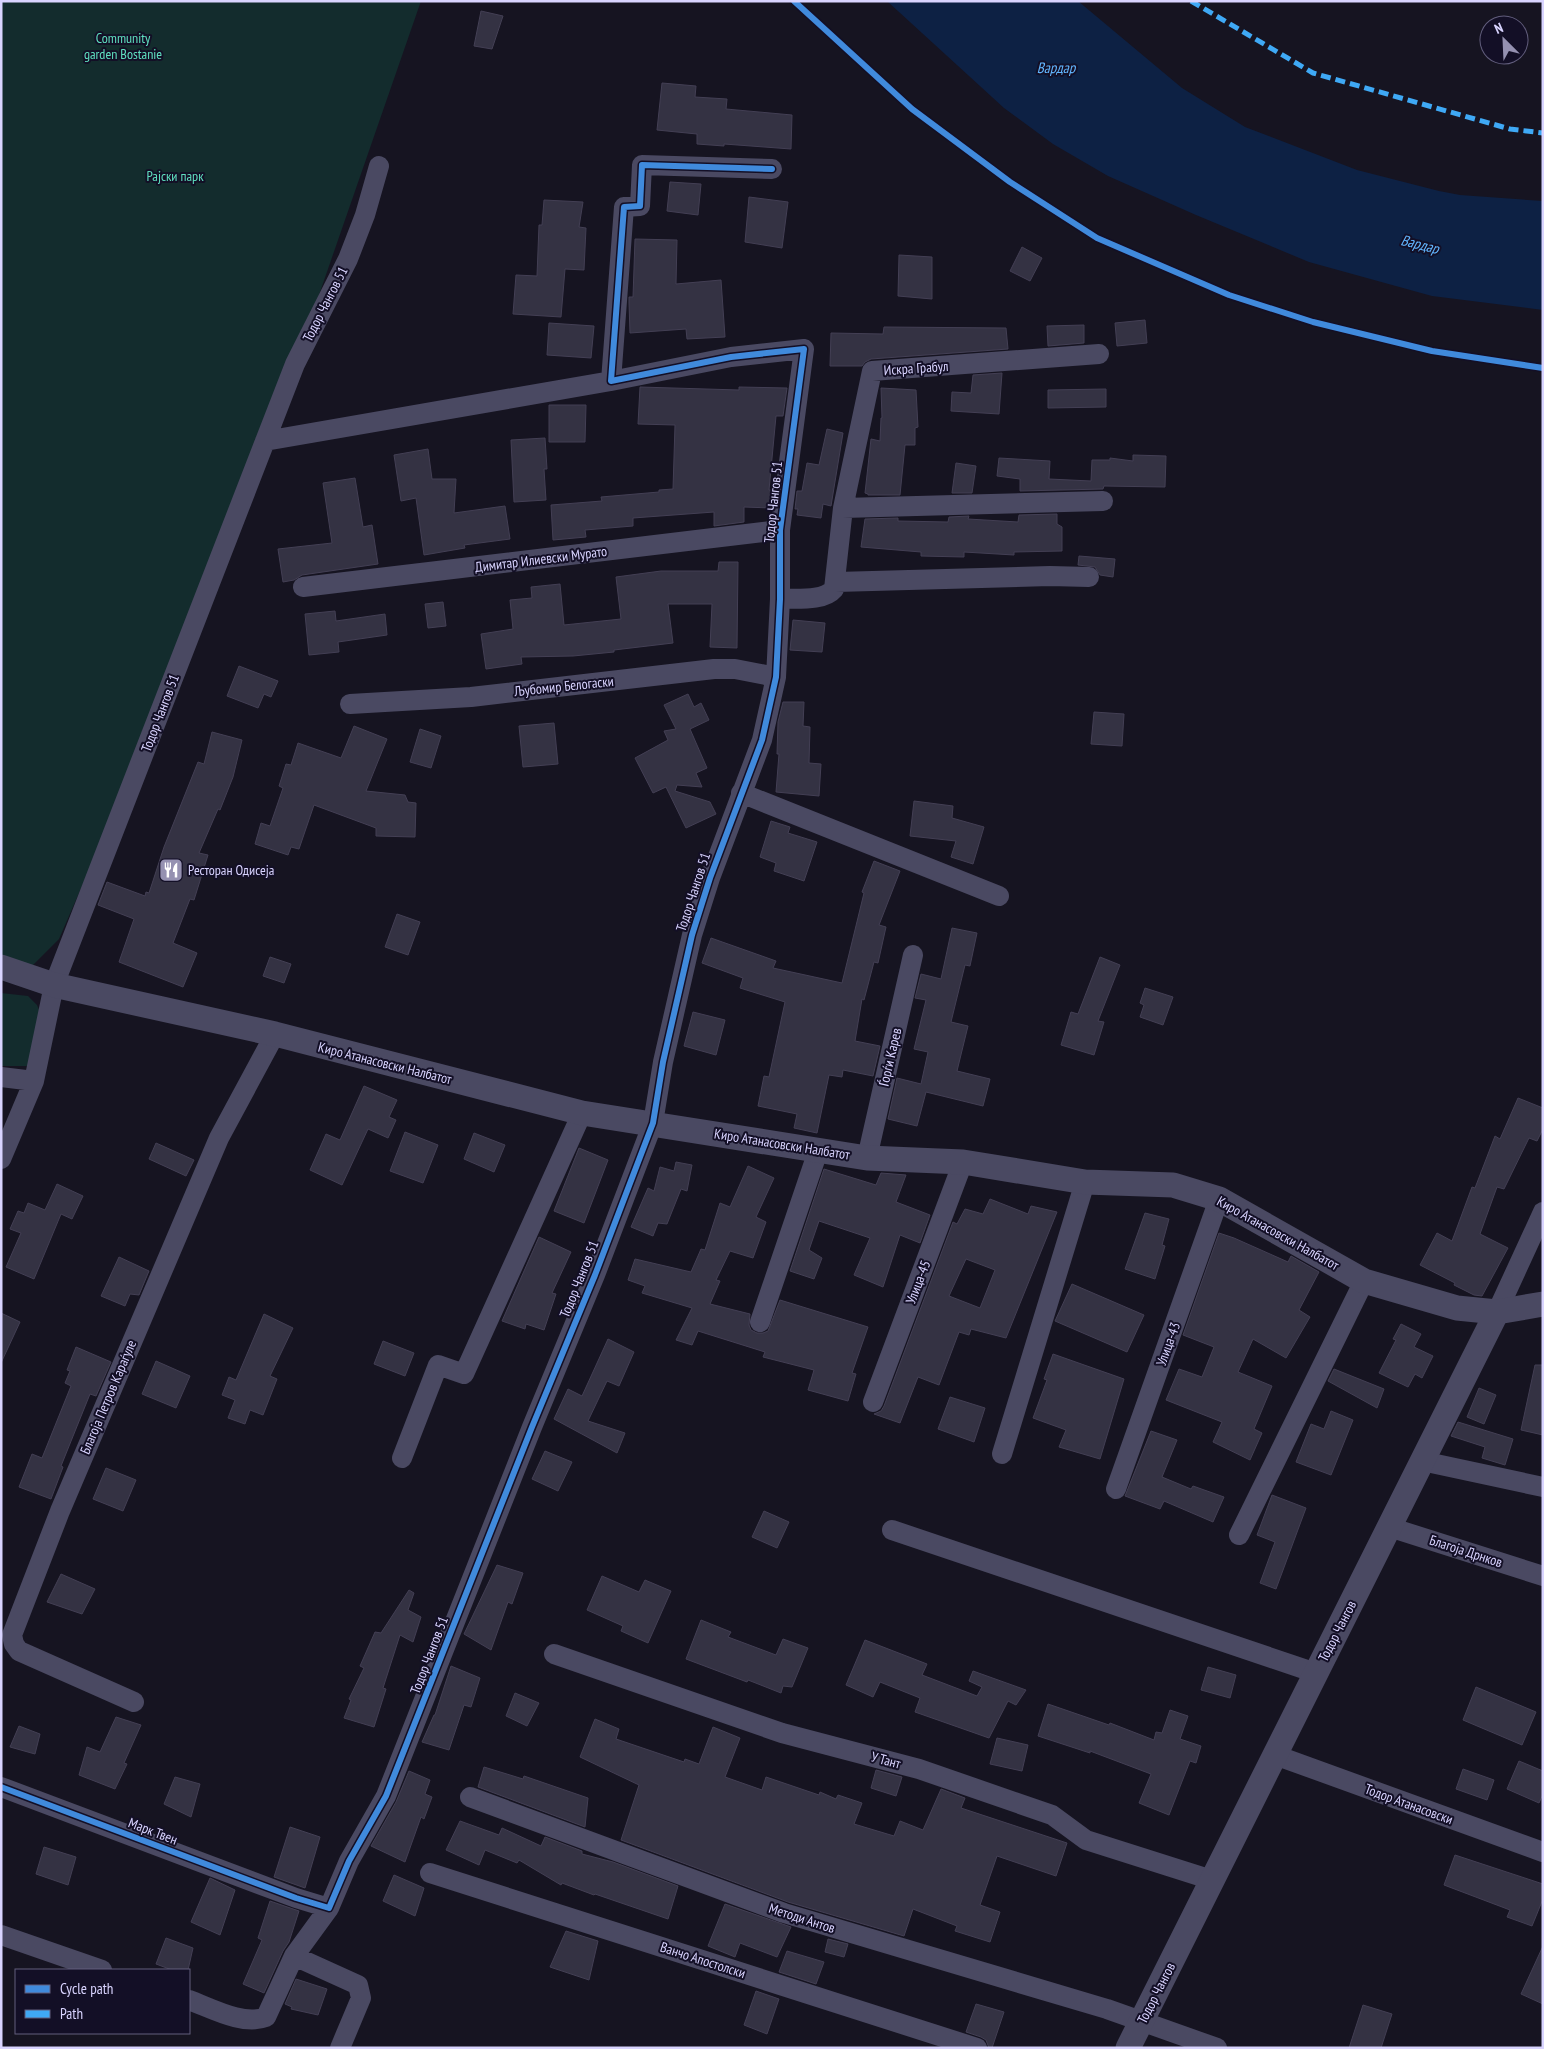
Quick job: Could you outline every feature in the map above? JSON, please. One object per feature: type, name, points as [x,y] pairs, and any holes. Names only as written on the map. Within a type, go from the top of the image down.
[{"type":"street","points":[[611,381],[624,207],[640,206],[642,165],[772,169]]},
{"type":"street","name":"Тодор Чангов 51","points":[[1,1159],[34,1081],[54,985],[295,364],[348,259],[379,166]]},
{"type":"street","name":"Тодор Чангов 51","points":[[190,2000],[246,2020],[257,2021],[266,2017],[294,1956],[329,1908],[349,1861],[386,1796],[532,1427],[595,1275],[653,1123],[663,1062],[692,935],[710,878],[762,740],[776,677],[780,599],[780,530],[804,349],[731,357],[611,381],[265,441]]},
{"type":"street","name":"Искра Грабул","points":[[836,582],[843,508],[872,371],[1099,354]]},
{"type":"street","points":[[843,508],[1103,501]]},
{"type":"street","name":"Димитар Илиевски Мурато","points":[[303,587],[780,530]]},
{"type":"street","points":[[780,599],[823,596],[831,592],[836,582],[1089,576]]},
{"type":"street","name":"Љубомир Белогаски","points":[[350,704],[471,697],[714,668],[735,669],[776,677]]},
{"type":"street","points":[[741,793],[999,896]]},
{"type":"street","name":"Ѓорѓи Карев","points":[[867,1158],[913,955]]},
{"type":"street","points":[[1,967],[54,985]]},
{"type":"street","points":[[1,986],[54,985]]},
{"type":"street","name":"Киро Атанасовски Налбатот","points":[[54,985],[275,1034],[582,1113],[867,1158],[963,1162],[1085,1182],[1174,1185],[1219,1199],[1364,1281],[1457,1308],[1497,1312],[1543,1304]]},
{"type":"street","name":"Благоја Петров Караѓуле","points":[[134,1702],[19,1651],[14,1644],[12,1635],[60,1511],[219,1138],[275,1034]]},
{"type":"street","points":[[1,1077],[34,1081]]},
{"type":"street","points":[[402,1458],[438,1365],[464,1374],[582,1113]]},
{"type":"street","points":[[760,1322],[818,1151]]},
{"type":"street","name":"Улица-45","points":[[873,1402],[963,1162]]},
{"type":"street","points":[[1002,1454],[1085,1182]]},
{"type":"street","name":"Улица-43","points":[[1116,1489],[1219,1199]]},
{"type":"street","name":"Тодор Чангов","points":[[1128,2048],[1497,1312],[1543,1212]]},
{"type":"street","points":[[1239,1535],[1364,1281]]},
{"type":"street","points":[[1422,1461],[1543,1488]]},
{"type":"street","name":"Благоја Дрнков","points":[[1389,1527],[1543,1576]]},
{"type":"street","points":[[892,1530],[1316,1673]]},
{"type":"street","name":"У Тант","points":[[554,1654],[782,1733],[928,1772],[1052,1815],[1086,1840],[1212,1880]]},
{"type":"street","name":"Тодор Атанасовски","points":[[1274,1755],[1543,1852]]},
{"type":"street","name":"Марк Твен","points":[[1,1787],[296,1898],[329,1908]]},
{"type":"street","name":"Методи Антов","points":[[470,1797],[784,1913],[1107,2009],[1141,2022]]},
{"type":"street","name":"Ванчо Апостолски","points":[[430,1872],[977,2048]]},
{"type":"street","points":[[1,1935],[99,1969]]},
{"type":"street","points":[[294,1956],[358,1986],[361,1998],[340,2048]]},
{"type":"street","points":[[1141,2022],[1217,2048]]},
{"type":"green space","name":"Рајски парк","points":[[1,1],[421,1],[295,364],[186,647],[59,939],[32,966],[1,960]]},
{"type":"green space","points":[[1,993],[28,996],[37,1005],[43,1019],[30,1066],[1,1066]]},
{"type":"water","name":"Вардар","points":[[887,1],[1078,1],[1182,88],[1245,127],[1357,170],[1439,191],[1460,195],[1543,201],[1543,310],[1432,296],[1309,262],[1108,176],[1053,144],[1004,108]]},
{"type":"building","points":[[481,11],[503,16],[492,49],[474,46]]},
{"type":"building","points":[[662,83],[696,86],[695,97],[727,99],[726,109],[792,115],[791,149],[697,144],[697,134],[657,130]]},
{"type":"building","points":[[670,182],[701,184],[698,215],[667,211]]},
{"type":"building","points":[[749,197],[788,202],[782,248],[745,242]]},
{"type":"building","points":[[544,200],[583,202],[579,227],[586,228],[584,270],[565,269],[561,317],[513,314],[516,275],[537,276],[539,225],[542,225]]},
{"type":"building","points":[[635,239],[677,240],[676,284],[721,280],[725,337],[687,339],[686,329],[630,333],[629,297],[633,297]]},
{"type":"building","points":[[1022,247],[1042,258],[1030,281],[1010,271]]},
{"type":"building","points":[[899,255],[932,257],[932,299],[898,296]]},
{"type":"building","points":[[1145,320],[1147,343],[1117,346],[1115,323]]},
{"type":"building","points":[[549,323],[594,326],[591,358],[547,355]]},
{"type":"building","points":[[1084,325],[1084,343],[1048,346],[1047,326]]},
{"type":"building","points":[[884,327],[1006,328],[1008,349],[871,359],[862,366],[830,366],[831,333],[883,334]]},
{"type":"building","points":[[1002,373],[999,414],[951,411],[952,392],[971,393],[973,375]]},
{"type":"building","points":[[640,387],[739,390],[739,387],[787,388],[783,416],[776,416],[769,490],[773,490],[771,508],[744,507],[744,522],[714,526],[714,512],[633,518],[633,526],[585,530],[586,537],[553,540],[551,505],[602,501],[601,497],[673,489],[675,425],[638,424]]},
{"type":"building","points":[[881,388],[916,390],[918,427],[915,428],[915,445],[905,445],[900,495],[868,495],[865,493],[871,439],[880,441],[882,418]]},
{"type":"building","points":[[1106,389],[1106,407],[1048,408],[1048,390]]},
{"type":"building","points":[[549,405],[586,405],[585,442],[549,442]]},
{"type":"building","points":[[827,429],[843,433],[831,506],[823,504],[821,518],[797,515],[798,509],[795,509],[797,491],[802,491],[807,463],[819,465]]},
{"type":"building","points":[[545,438],[546,500],[514,502],[511,440]]},
{"type":"building","points":[[428,449],[432,479],[456,479],[454,513],[505,506],[510,539],[464,545],[465,548],[424,555],[416,498],[401,501],[394,455]]},
{"type":"building","points":[[1133,455],[1166,456],[1165,487],[1104,486],[1103,489],[1020,491],[1020,479],[997,476],[999,458],[1050,461],[1049,479],[1091,481],[1092,460],[1110,460],[1110,458],[1133,461]]},
{"type":"building","points":[[956,463],[976,466],[972,493],[952,493]]},
{"type":"building","points":[[355,478],[363,527],[372,525],[378,564],[302,575],[294,580],[283,582],[278,549],[332,543],[323,483]]},
{"type":"building","points":[[1057,514],[1057,524],[1062,527],[1062,551],[1014,552],[1014,555],[964,552],[964,557],[921,556],[921,552],[861,547],[865,519],[898,518],[898,521],[948,522],[949,517],[969,516],[968,519],[1018,522],[1019,515]]},
{"type":"building","points":[[1079,556],[1115,559],[1113,577],[1100,575],[1095,567],[1078,565]]},
{"type":"building","points":[[719,562],[738,562],[737,648],[710,647],[712,604],[668,604],[673,643],[573,656],[521,657],[522,664],[486,669],[481,634],[513,629],[510,600],[532,598],[531,587],[560,584],[564,625],[621,619],[616,577],[661,571],[718,571]]},
{"type":"building","points":[[443,602],[446,626],[428,628],[425,604]]},
{"type":"building","points":[[335,611],[336,621],[385,614],[387,635],[338,642],[339,652],[309,655],[305,614]]},
{"type":"building","points":[[793,620],[825,623],[822,652],[790,650]]},
{"type":"building","points":[[239,666],[278,681],[271,697],[264,694],[258,708],[227,696]]},
{"type":"building","points":[[688,694],[694,707],[701,703],[709,720],[690,729],[707,768],[696,773],[702,787],[677,785],[675,791],[710,802],[716,814],[686,828],[666,787],[653,793],[635,758],[668,740],[664,731],[676,729],[664,705]]},
{"type":"building","points":[[783,702],[804,702],[803,726],[810,727],[809,763],[821,764],[819,796],[776,792],[779,754],[777,754],[778,722]]},
{"type":"building","points":[[1094,712],[1124,714],[1122,746],[1091,744]]},
{"type":"building","points":[[554,723],[558,764],[523,767],[519,726]]},
{"type":"building","points":[[354,726],[387,739],[366,791],[405,795],[408,802],[416,803],[415,837],[376,836],[376,828],[314,805],[299,849],[291,847],[288,855],[255,844],[261,823],[270,826],[283,788],[279,786],[286,764],[291,765],[298,743],[341,758]]},
{"type":"building","points":[[420,729],[441,736],[431,768],[410,762]]},
{"type":"building","points":[[212,732],[242,740],[233,777],[220,810],[218,809],[199,853],[208,855],[194,900],[190,899],[173,943],[197,953],[183,987],[119,962],[134,919],[98,905],[107,882],[145,896],[146,892],[149,893],[164,847],[198,762],[204,764]]},
{"type":"building","points":[[914,801],[953,806],[952,818],[984,827],[973,864],[951,857],[956,841],[910,836]]},
{"type":"building","points":[[771,821],[790,827],[788,833],[817,842],[804,881],[774,871],[776,863],[760,857]]},
{"type":"building","points":[[874,861],[900,871],[879,925],[886,927],[878,963],[874,962],[864,1000],[862,999],[855,1041],[880,1046],[873,1076],[843,1070],[842,1077],[829,1075],[817,1133],[794,1128],[797,1114],[758,1106],[764,1076],[769,1077],[785,1002],[740,988],[743,978],[702,963],[711,938],[776,961],[773,968],[842,983],[864,893],[862,892]]},
{"type":"building","points":[[397,914],[420,922],[408,955],[385,947]]},
{"type":"building","points":[[952,928],[977,933],[970,966],[965,965],[951,1022],[968,1026],[957,1071],[990,1079],[983,1106],[926,1092],[917,1126],[888,1119],[897,1078],[921,1084],[928,1052],[914,1049],[926,1000],[915,998],[921,974],[941,979]]},
{"type":"building","points":[[270,957],[291,964],[284,983],[263,976]]},
{"type":"building","points":[[1100,957],[1120,965],[1098,1021],[1104,1022],[1094,1055],[1061,1045],[1071,1012],[1078,1014]]},
{"type":"building","points":[[1145,988],[1173,997],[1163,1025],[1140,1017],[1144,1005],[1140,1003]]},
{"type":"building","points":[[693,1012],[725,1020],[716,1055],[684,1046]]},
{"type":"building","points":[[364,1086],[397,1100],[389,1117],[396,1120],[388,1138],[368,1129],[342,1185],[310,1170],[326,1134],[340,1140]]},
{"type":"building","points":[[1518,1098],[1543,1108],[1543,1129],[1537,1141],[1529,1138],[1504,1189],[1497,1187],[1480,1234],[1508,1248],[1482,1296],[1474,1295],[1420,1265],[1437,1233],[1452,1241],[1472,1187],[1475,1188],[1495,1136],[1500,1139]]},
{"type":"building","points":[[405,1132],[438,1145],[423,1183],[390,1171]]},
{"type":"building","points":[[474,1133],[505,1145],[494,1172],[464,1159]]},
{"type":"building","points":[[156,1143],[194,1160],[186,1176],[149,1159]]},
{"type":"building","points":[[579,1148],[608,1160],[584,1223],[554,1211]]},
{"type":"building","points":[[676,1162],[692,1165],[687,1191],[681,1189],[667,1224],[658,1223],[653,1236],[631,1227],[648,1188],[654,1191],[660,1167],[674,1171]]},
{"type":"building","points":[[748,1166],[774,1178],[756,1217],[766,1222],[753,1258],[730,1251],[716,1280],[720,1281],[710,1304],[750,1314],[749,1325],[751,1330],[757,1333],[768,1331],[780,1300],[868,1327],[852,1373],[856,1374],[848,1401],[808,1390],[814,1370],[763,1357],[765,1352],[698,1331],[692,1345],[676,1340],[692,1308],[642,1293],[645,1286],[628,1280],[635,1259],[691,1272],[701,1249],[705,1250],[720,1203],[730,1207]]},
{"type":"building","points":[[824,1169],[876,1185],[881,1173],[906,1175],[896,1202],[930,1215],[920,1243],[900,1235],[883,1287],[854,1275],[870,1238],[819,1221],[809,1250],[822,1258],[814,1279],[790,1271]]},
{"type":"building","points":[[57,1184],[83,1196],[72,1219],[61,1214],[34,1279],[6,1267],[21,1233],[10,1229],[18,1211],[24,1213],[28,1203],[45,1210]]},
{"type":"building","points":[[990,1199],[1028,1214],[1031,1206],[1057,1212],[1006,1338],[971,1329],[969,1335],[959,1332],[939,1385],[918,1377],[900,1423],[874,1414],[881,1411],[884,1406],[953,1222],[957,1224],[965,1209],[983,1214]],"holes":[[[966,1259],[995,1270],[980,1308],[949,1296]]]},
{"type":"building","points":[[1145,1213],[1169,1219],[1162,1245],[1165,1246],[1155,1279],[1125,1269]]},
{"type":"building","points":[[1219,1233],[1288,1262],[1291,1256],[1319,1272],[1299,1310],[1310,1317],[1286,1358],[1253,1339],[1238,1372],[1272,1386],[1254,1429],[1262,1433],[1250,1460],[1213,1442],[1222,1422],[1166,1400],[1179,1369],[1202,1377],[1214,1347],[1183,1335]]},
{"type":"building","points":[[539,1237],[571,1252],[552,1293],[556,1294],[544,1330],[526,1324],[525,1329],[502,1321]]},
{"type":"building","points":[[119,1257],[149,1271],[139,1295],[130,1294],[125,1306],[101,1296]]},
{"type":"building","points":[[1072,1284],[1144,1315],[1127,1352],[1055,1321]]},
{"type":"building","points":[[1,1313],[20,1322],[1,1363]]},
{"type":"building","points":[[264,1314],[293,1328],[270,1376],[277,1379],[263,1415],[250,1410],[245,1424],[228,1418],[235,1400],[222,1395],[229,1377],[236,1380]]},
{"type":"building","points":[[1401,1324],[1421,1334],[1414,1347],[1433,1356],[1422,1378],[1415,1374],[1408,1387],[1379,1373],[1396,1340],[1393,1339]]},
{"type":"building","points":[[608,1339],[634,1352],[619,1386],[607,1381],[588,1421],[625,1433],[617,1453],[554,1419],[568,1389],[582,1396]]},
{"type":"building","points":[[383,1341],[414,1353],[405,1376],[374,1364]]},
{"type":"building","points":[[76,1347],[111,1362],[96,1396],[90,1394],[61,1466],[63,1467],[51,1499],[19,1487],[32,1454],[42,1458],[71,1386],[65,1383],[70,1371],[67,1370]]},
{"type":"building","points":[[1053,1354],[1124,1379],[1100,1459],[1059,1447],[1066,1430],[1033,1418],[1047,1380],[1044,1379]]},
{"type":"building","points":[[156,1361],[190,1376],[176,1408],[142,1394]]},
{"type":"building","points":[[1535,1365],[1543,1365],[1543,1435],[1521,1430]]},
{"type":"building","points":[[1334,1369],[1384,1389],[1377,1408],[1328,1381]]},
{"type":"building","points":[[1479,1388],[1496,1395],[1484,1424],[1467,1417]]},
{"type":"building","points":[[950,1397],[985,1408],[974,1442],[938,1429]]},
{"type":"building","points":[[1331,1411],[1353,1420],[1331,1475],[1296,1462],[1311,1424],[1324,1429]]},
{"type":"building","points":[[1458,1422],[1513,1439],[1505,1465],[1482,1458],[1485,1447],[1451,1436]]},
{"type":"building","points":[[1151,1431],[1177,1440],[1162,1477],[1191,1489],[1193,1486],[1224,1497],[1213,1522],[1164,1501],[1160,1509],[1125,1496]]},
{"type":"building","points":[[545,1451],[572,1462],[558,1491],[532,1479]]},
{"type":"building","points":[[106,1468],[136,1480],[123,1511],[93,1499]]},
{"type":"building","points":[[1272,1495],[1306,1508],[1276,1589],[1260,1583],[1275,1542],[1257,1535]]},
{"type":"building","points":[[764,1511],[789,1522],[777,1548],[752,1537]]},
{"type":"building","points":[[497,1565],[523,1573],[512,1604],[508,1602],[491,1650],[464,1634]]},
{"type":"building","points":[[61,1574],[95,1589],[82,1614],[47,1602]]},
{"type":"building","points":[[602,1576],[639,1592],[645,1580],[671,1591],[648,1643],[621,1631],[623,1626],[587,1610]]},
{"type":"building","points":[[409,1590],[414,1593],[408,1610],[421,1617],[413,1642],[400,1635],[383,1688],[386,1689],[374,1727],[344,1718],[351,1700],[349,1699],[364,1668],[360,1666],[375,1632],[381,1633]]},
{"type":"building","points":[[701,1620],[731,1632],[728,1637],[776,1655],[783,1639],[808,1648],[792,1687],[783,1686],[781,1693],[686,1659]]},
{"type":"building","points":[[865,1640],[927,1664],[922,1675],[977,1696],[982,1687],[969,1681],[973,1671],[1026,1690],[1016,1705],[1008,1701],[989,1738],[915,1712],[920,1698],[880,1682],[873,1697],[846,1685]]},
{"type":"building","points":[[451,1666],[480,1678],[471,1707],[464,1705],[449,1750],[422,1742],[435,1715]]},
{"type":"building","points":[[1208,1667],[1236,1675],[1230,1698],[1201,1690]]},
{"type":"building","points":[[1476,1687],[1536,1712],[1522,1745],[1463,1720]]},
{"type":"building","points":[[515,1693],[539,1703],[527,1726],[506,1716]]},
{"type":"building","points":[[1048,1704],[1109,1725],[1110,1723],[1154,1740],[1156,1732],[1162,1733],[1170,1710],[1188,1716],[1180,1739],[1201,1746],[1196,1763],[1190,1761],[1169,1815],[1139,1803],[1151,1774],[1090,1751],[1090,1753],[1038,1736]]},
{"type":"building","points":[[116,1717],[141,1725],[124,1763],[127,1764],[115,1789],[79,1775],[87,1747],[100,1752]]},
{"type":"building","points":[[595,1719],[619,1729],[616,1739],[684,1762],[685,1759],[699,1764],[713,1727],[740,1738],[725,1777],[762,1790],[766,1777],[819,1795],[820,1792],[836,1799],[838,1795],[862,1803],[854,1824],[894,1836],[900,1821],[923,1830],[941,1789],[965,1798],[961,1808],[1067,1843],[1056,1876],[997,1856],[980,1905],[1000,1912],[990,1942],[955,1931],[957,1926],[913,1909],[904,1936],[788,1902],[621,1840],[639,1785],[580,1757]]},
{"type":"building","points":[[19,1726],[40,1734],[35,1754],[10,1747]]},
{"type":"building","points":[[997,1738],[1028,1745],[1022,1771],[990,1764]]},
{"type":"building","points":[[1519,1761],[1543,1771],[1543,1794],[1539,1803],[1507,1789]]},
{"type":"building","points":[[484,1767],[523,1779],[524,1776],[588,1798],[585,1827],[478,1787]]},
{"type":"building","points":[[1463,1769],[1494,1780],[1487,1800],[1456,1789]]},
{"type":"building","points":[[876,1770],[902,1777],[896,1796],[871,1788]]},
{"type":"building","points":[[409,1771],[430,1780],[425,1794],[432,1797],[424,1819],[421,1817],[405,1862],[371,1846],[396,1802]]},
{"type":"building","points":[[175,1777],[200,1784],[191,1817],[164,1804]]},
{"type":"building","points":[[460,1821],[499,1835],[502,1828],[541,1846],[545,1837],[582,1851],[582,1854],[613,1862],[678,1886],[668,1919],[562,1883],[561,1885],[519,1860],[517,1863],[485,1850],[479,1865],[446,1850]]},
{"type":"building","points":[[290,1827],[320,1837],[305,1888],[274,1877]]},
{"type":"building","points":[[44,1847],[76,1857],[68,1885],[36,1874]]},
{"type":"building","points":[[1455,1855],[1543,1884],[1543,1899],[1532,1926],[1507,1917],[1510,1910],[1444,1885]]},
{"type":"building","points":[[394,1875],[424,1888],[415,1916],[383,1901]]},
{"type":"building","points":[[210,1878],[235,1890],[220,1935],[191,1922]]},
{"type":"building","points":[[270,1901],[299,1911],[289,1942],[264,1993],[243,1984],[262,1940],[258,1938]]},
{"type":"building","points":[[725,1904],[791,1927],[777,1957],[740,1943],[735,1957],[708,1946]]},
{"type":"building","points":[[566,1931],[598,1941],[589,1980],[550,1967]]},
{"type":"building","points":[[166,1938],[193,1948],[188,1969],[169,1969],[156,1964]]},
{"type":"building","points":[[828,1939],[848,1944],[844,1957],[825,1952]]},
{"type":"building","points":[[1543,1946],[1543,2004],[1521,1994]]},
{"type":"building","points":[[787,1951],[824,1962],[816,1984],[779,1972]]},
{"type":"building","points":[[296,1979],[327,1989],[318,2015],[291,2009],[292,2007],[285,2004]]},
{"type":"building","points":[[756,1991],[779,1999],[767,2034],[744,2025]]},
{"type":"building","points":[[976,2004],[1004,2012],[992,2048],[989,2048],[986,2040],[966,2032]]},
{"type":"building","points":[[1363,2005],[1392,2014],[1381,2048],[1349,2048]]},
{"type":"marked path","points":[[1191,1],[1313,73],[1510,129],[1543,133]]},
{"type":"cycle path","points":[[794,1],[912,109],[1010,182],[1097,238],[1229,295],[1313,322],[1432,351],[1543,368]]},
{"type":"cycle path","points":[[1,1787],[296,1898],[329,1908],[349,1861],[386,1796],[532,1427],[595,1275],[653,1123],[663,1062],[692,935],[710,878],[762,740],[776,677],[780,599],[780,530],[804,349],[731,357],[611,381],[624,207],[640,206],[642,165],[772,169]]},
{"type":"place","name":"Ресторан Одисеја","points":[[171,870]]},
{"type":"park label","name":"Community garden Bostanie","points":[[123,46]]}]
